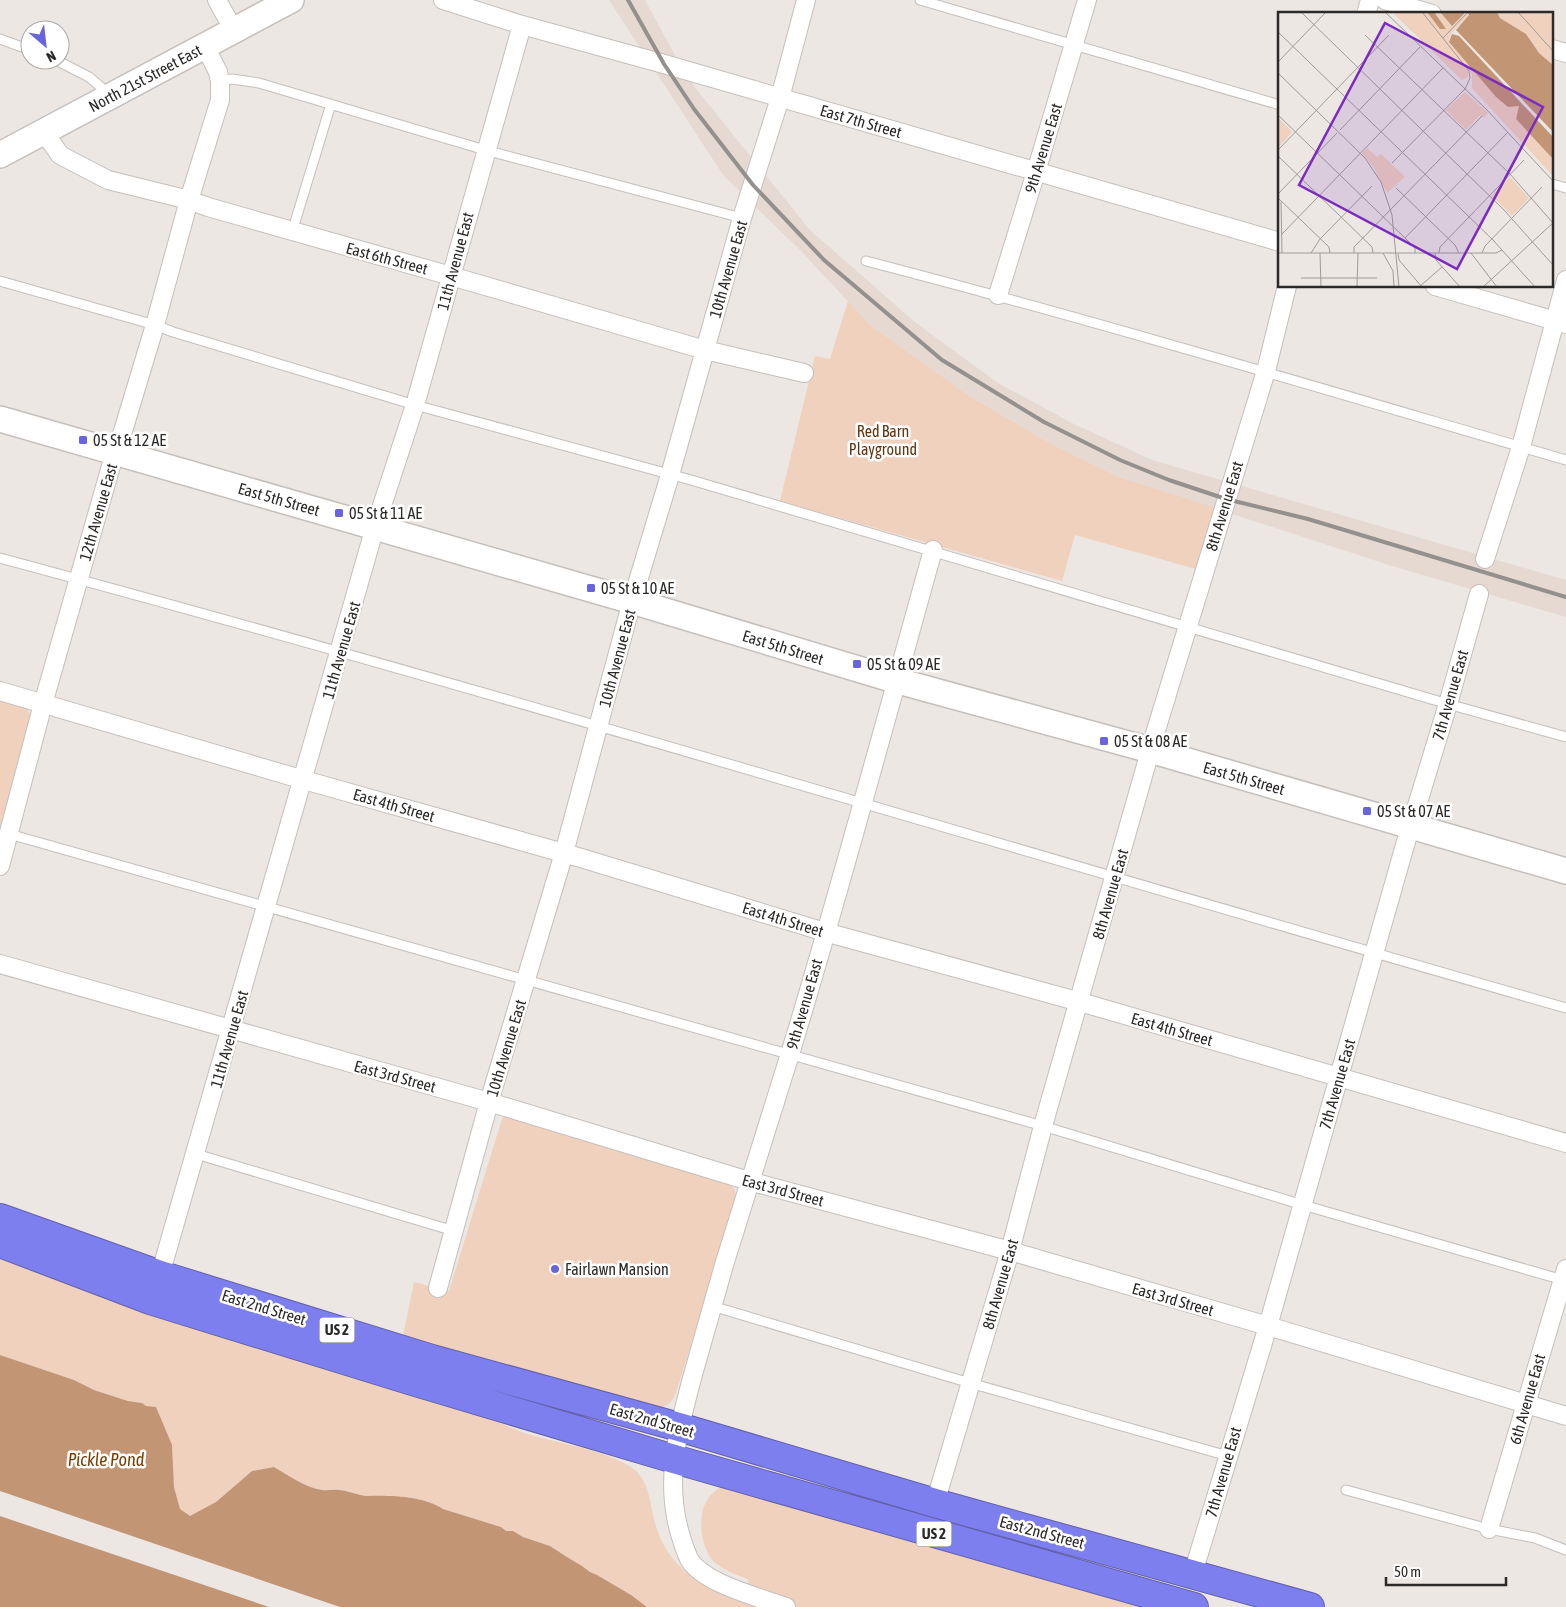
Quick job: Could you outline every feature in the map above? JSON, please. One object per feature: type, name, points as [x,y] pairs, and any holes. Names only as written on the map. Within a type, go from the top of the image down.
[{"type":"highway","name":"East 2nd Street","points":[[0,1218],[160,1275],[432,1359],[679,1427],[935,1503],[1310,1607]]},
{"type":"highway","name":"East 2nd Street","points":[[0,1244],[150,1300],[409,1380],[674,1459],[1194,1607]]},
{"type":"street","points":[[217,0],[234,30]]},
{"type":"street","name":"North 21st Street East","points":[[0,155],[291,0]]},
{"type":"street","name":"East 7th Street","points":[[443,0],[522,25],[1278,241]]},
{"type":"street","name":"10th Avenue East","points":[[438,1288],[489,1102],[564,853],[632,601],[670,475],[742,218],[780,98],[806,0]]},
{"type":"street","name":"9th Avenue East","points":[[998,295],[1086,0]]},
{"type":"street","points":[[1385,0],[1425,12]]},
{"type":"street","name":"11th Avenue East","points":[[160,1275],[375,528],[415,404],[485,150],[522,25]]},
{"type":"street","name":"12th Avenue East","points":[[0,866],[78,579],[155,325],[189,200],[220,100],[218,72],[205,46]]},
{"type":"street","name":"East 6th Street","points":[[44,132],[60,155],[108,180],[189,200],[292,232],[705,350],[804,374]]},
{"type":"street","points":[[1485,559],[1560,322],[1566,280]]},
{"type":"street","name":"8th Avenue East","points":[[935,1503],[1010,1251],[1043,1126],[1080,1002],[1150,750],[1266,372],[1286,288]]},
{"type":"street","points":[[1442,288],[1560,322]]},
{"type":"street","name":"East 5th Street","points":[[0,419],[632,601],[898,681],[1150,750],[1566,871]]},
{"type":"street","name":"9th Avenue East","points":[[786,1607],[719,1583],[700,1571],[690,1560],[680,1536],[676,1511],[674,1459],[679,1427],[712,1306],[749,1181],[790,1054],[898,681],[933,550]]},
{"type":"street","name":"7th Avenue East","points":[[1193,1573],[1268,1326],[1410,826],[1448,704],[1479,594]]},
{"type":"street","name":"East 4th Street","points":[[0,691],[304,780],[564,853],[825,932],[1080,1002],[1566,1143]]},
{"type":"street","name":"East 3rd Street","points":[[0,964],[489,1102],[749,1181],[1010,1251],[1268,1326],[1566,1416]]},
{"type":"street","name":"6th Avenue East","points":[[1489,1529],[1564,1274]]},
{"type":"lane","points":[[920,0],[1278,105]]},
{"type":"lane","points":[[0,39],[20,46]]},
{"type":"lane","points":[[70,67],[89,77],[111,96]]},
{"type":"lane","points":[[220,81],[239,79],[259,83],[485,150],[742,218]]},
{"type":"lane","points":[[292,232],[331,104]]},
{"type":"lane","points":[[866,261],[998,295],[1566,460]]},
{"type":"lane","points":[[0,281],[155,325],[415,404],[933,550],[1448,704],[1566,737]]},
{"type":"lane","points":[[0,558],[599,726],[1114,878],[1566,1008]]},
{"type":"lane","points":[[9,834],[1043,1126],[1303,1205],[1564,1274]]},
{"type":"lane","points":[[196,1154],[454,1231]]},
{"type":"lane","points":[[712,1306],[970,1383],[1228,1456]]},
{"type":"lane","points":[[1346,1490],[1489,1529],[1535,1538],[1566,1550]]},
{"type":"shaded area","points":[[609,0],[645,0],[683,70],[697,90],[810,230],[916,323],[998,383],[1072,423],[1152,460],[1566,580],[1566,617],[1392,566],[1119,477],[1053,445],[971,397],[870,325],[802,252],[723,175]]},
{"type":"green space","name":"Red Barn Playground","points":[[848,301],[870,325],[971,397],[1053,445],[1119,477],[1216,508],[1196,569],[1075,535],[1062,581],[780,501],[815,356],[830,359]]},
{"type":"green space","points":[[0,699],[23,706],[31,717],[0,831]]},
{"type":"green space","points":[[505,1115],[726,1181],[735,1190],[736,1197],[676,1393],[671,1402],[666,1406],[657,1409],[403,1336],[414,1282],[449,1291],[502,1119]]},
{"type":"green space","points":[[0,1255],[485,1417],[531,1435],[599,1453],[625,1463],[635,1470],[643,1480],[659,1536],[675,1562],[697,1580],[740,1602],[749,1580],[726,1570],[714,1562],[703,1541],[701,1524],[703,1509],[711,1494],[723,1485],[1164,1607],[647,1607],[550,1546],[523,1537],[513,1531],[506,1531],[501,1527],[417,1499],[396,1496],[364,1496],[342,1490],[316,1489],[297,1481],[274,1467],[252,1471],[216,1502],[191,1517],[180,1509],[174,1487],[172,1445],[142,1403],[128,1401],[94,1390],[74,1380],[0,1355]]},
{"type":"water","name":"Pickle Pond","points":[[0,1355],[74,1380],[94,1390],[128,1401],[142,1403],[146,1406],[156,1407],[172,1445],[174,1487],[180,1509],[190,1516],[216,1502],[252,1471],[274,1467],[297,1481],[316,1489],[342,1490],[364,1496],[396,1496],[417,1499],[501,1527],[506,1531],[513,1531],[523,1537],[550,1546],[590,1572],[631,1595],[647,1607],[340,1607],[0,1491]]},
{"type":"water","points":[[0,1516],[269,1607],[0,1607]]},
{"type":"railway","points":[[628,0],[664,64],[694,109],[753,185],[824,260],[942,360],[1044,422],[1120,460],[1169,480],[1226,499],[1308,519],[1566,597]]},
{"type":"place","name":"05 St & 12 AE","points":[[83,440]]},
{"type":"place","name":"05 St & 11 AE","points":[[339,513]]},
{"type":"place","name":"05 St & 10 AE","points":[[591,588]]},
{"type":"place","name":"05 St & 09 AE","points":[[857,664]]},
{"type":"place","name":"05 St & 08 AE","points":[[1104,741]]},
{"type":"place","name":"05 St & 07 AE","points":[[1367,811]]},
{"type":"place","name":"Fairlawn Mansion","points":[[555,1269]]}]
